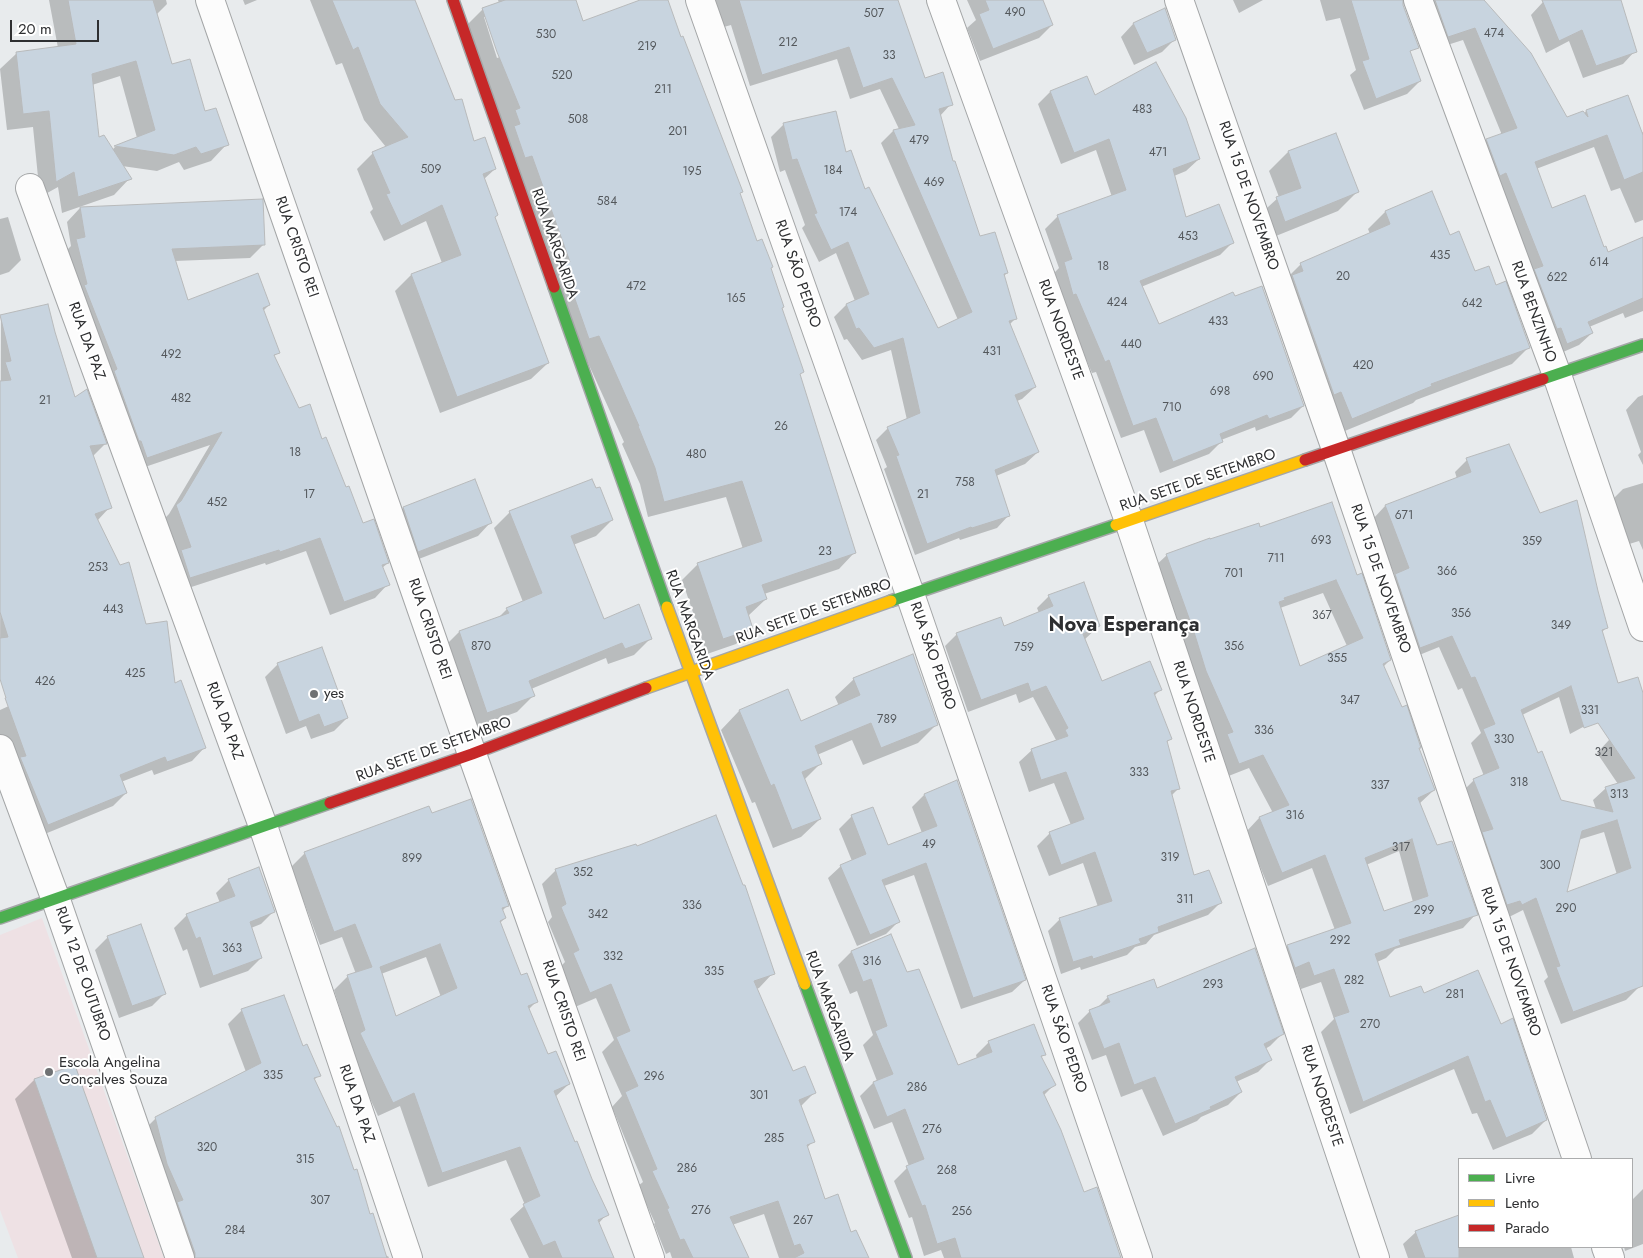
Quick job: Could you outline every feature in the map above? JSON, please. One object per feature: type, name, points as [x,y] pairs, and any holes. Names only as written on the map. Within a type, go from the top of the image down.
[{"type":"street","name":"RUA CRISTO REI","points":[[210,0],[472,754],[650,1258]]},
{"type":"street","name":"RUA MARGARIDA","points":[[453,0],[690,672],[906,1258]]},
{"type":"street","name":"RUA SÃO PEDRO","points":[[700,0],[910,594],[1138,1258]]},
{"type":"street","name":"RUA NORDESTE","points":[[941,0],[1129,521],[1375,1258]]},
{"type":"street","name":"RUA 15 DE NOVEMBRO","points":[[1179,0],[1336,449],[1577,1158]]},
{"type":"street","name":"RUA BENZINHO","points":[[1418,0],[1557,376],[1643,627]]},
{"type":"street","name":"RUA DA PAZ","points":[[30,188],[263,826],[408,1258]]},
{"type":"street","name":"RUA SETE DE SETEMBRO","points":[[0,918],[472,754],[690,672],[910,594],[1557,376],[1643,345]]},
{"type":"street","name":"RUA 12 DE OUTUBRO","points":[[0,749],[56,900],[180,1258]]},
{"type":"shaded area","name":"Escola Angelina Gonçalves Souza","points":[[42,918],[164,1258],[18,1258],[0,1210],[0,935]]},
{"type":"building","points":[[68,0],[153,0],[172,64],[190,59],[205,111],[216,108],[229,145],[201,154],[196,147],[174,155],[114,146],[155,130],[136,61],[92,74],[99,137],[104,135],[132,179],[78,197],[74,172],[56,182],[49,111],[23,114],[16,52],[76,44]]},
{"type":"building","points":[[332,0],[415,0],[455,100],[462,99],[474,141],[485,137],[496,169],[483,174],[498,215],[495,217],[549,363],[457,397],[411,274],[461,255],[442,205],[401,226],[386,194],[390,193],[372,152],[408,137],[380,104],[358,47],[353,50]]},
{"type":"building","points":[[505,0],[576,0],[583,21],[640,0],[668,0],[681,37],[683,36],[743,192],[740,193],[757,241],[762,239],[773,267],[771,268],[784,307],[782,308],[804,372],[800,374],[856,553],[762,585],[767,599],[746,607],[753,629],[723,639],[697,563],[762,541],[742,481],[664,502],[655,468],[639,426],[599,336],[589,339],[563,265],[570,262],[532,156],[525,158],[514,126],[520,124],[515,110],[520,108],[497,52],[482,8]]},
{"type":"building","points":[[739,0],[898,0],[925,78],[943,72],[953,105],[939,109],[953,161],[955,161],[980,236],[995,232],[1008,273],[1004,274],[1017,319],[1009,321],[1036,387],[1015,395],[1039,452],[995,470],[1010,516],[971,527],[927,544],[896,456],[899,455],[887,427],[920,413],[903,338],[874,348],[859,328],[856,329],[846,304],[869,294],[848,242],[831,250],[814,214],[817,213],[797,159],[792,160],[783,123],[836,111],[846,152],[851,150],[865,189],[869,187],[938,328],[972,312],[893,130],[915,125],[892,78],[863,88],[849,47],[762,75]]},
{"type":"building","points":[[985,0],[1043,0],[1053,25],[993,49],[979,14],[989,10]]},
{"type":"building","points":[[1351,0],[1403,0],[1403,5],[1419,48],[1410,51],[1421,81],[1376,99],[1362,61],[1369,59]]},
{"type":"building","points":[[1435,0],[1484,0],[1531,53],[1567,117],[1583,111],[1588,117],[1586,110],[1628,95],[1643,135],[1643,172],[1624,180],[1607,135],[1535,162],[1552,208],[1585,195],[1604,247],[1606,246],[1608,252],[1643,237],[1643,298],[1588,322],[1593,333],[1567,344],[1561,328],[1557,329],[1534,269],[1543,266],[1506,173],[1500,176],[1486,139],[1517,128],[1475,28],[1448,37]]},
{"type":"building","points":[[1542,0],[1621,0],[1637,52],[1596,66],[1582,30],[1559,41]]},
{"type":"building","points":[[1165,8],[1176,40],[1147,53],[1133,23]]},
{"type":"building","points":[[1156,62],[1186,118],[1200,159],[1173,169],[1186,217],[1219,204],[1234,243],[1140,281],[1159,324],[1233,292],[1235,296],[1262,286],[1304,406],[1269,419],[1267,415],[1220,434],[1223,442],[1173,462],[1156,418],[1133,426],[1109,360],[1105,362],[1076,294],[1073,295],[1064,262],[1072,259],[1057,215],[1126,190],[1109,139],[1074,153],[1050,91],[1087,76],[1095,95]]},
{"type":"building","points":[[1336,133],[1359,192],[1285,222],[1276,197],[1301,188],[1288,151]]},
{"type":"building","points":[[1432,191],[1450,235],[1459,231],[1475,271],[1489,266],[1496,285],[1506,281],[1530,348],[1431,384],[1432,386],[1352,419],[1341,392],[1334,395],[1292,275],[1303,271],[1300,263],[1390,224],[1385,211]]},
{"type":"building","points":[[263,199],[265,245],[172,249],[188,300],[258,273],[270,305],[263,308],[280,353],[274,355],[299,408],[310,404],[322,439],[326,437],[346,487],[349,486],[363,523],[374,519],[389,563],[382,565],[390,585],[344,602],[320,538],[280,552],[279,550],[190,578],[181,550],[191,547],[176,505],[181,501],[222,432],[147,458],[114,371],[117,369],[84,285],[87,284],[76,239],[85,237],[80,207]]},
{"type":"building","points":[[48,304],[75,397],[87,389],[107,444],[90,446],[112,508],[95,514],[120,565],[129,562],[146,624],[167,621],[175,683],[181,680],[206,748],[167,762],[165,757],[120,775],[127,793],[48,825],[20,757],[26,756],[0,679],[0,638],[8,637],[0,612],[0,381],[11,380],[5,362],[11,361],[0,315]]},
{"type":"building","points":[[1509,444],[1540,513],[1577,500],[1608,628],[1602,630],[1618,683],[1638,677],[1643,693],[1643,986],[1573,1012],[1556,967],[1560,966],[1536,898],[1522,905],[1520,901],[1507,905],[1482,832],[1493,829],[1473,779],[1499,768],[1483,729],[1495,724],[1475,677],[1471,678],[1452,636],[1420,648],[1395,574],[1409,568],[1385,505],[1471,472],[1466,458]],"holes":[[[1571,686],[1584,728],[1598,723],[1635,778],[1605,787],[1613,812],[1561,800],[1542,751],[1538,753],[1521,710]],[[1617,820],[1631,868],[1567,892],[1582,831]]]},
{"type":"building","points":[[475,479],[492,523],[418,552],[403,507]]},
{"type":"building","points":[[592,479],[596,488],[600,487],[613,520],[571,536],[604,619],[639,604],[652,639],[625,649],[622,643],[529,681],[535,696],[487,713],[459,631],[509,613],[506,608],[542,593],[509,511]]},
{"type":"building","points":[[1332,502],[1357,575],[1362,573],[1391,660],[1383,664],[1402,707],[1407,705],[1421,748],[1419,748],[1435,790],[1418,798],[1437,845],[1452,841],[1478,915],[1399,940],[1401,945],[1375,954],[1390,997],[1421,986],[1424,993],[1478,970],[1501,1024],[1513,1018],[1547,1120],[1506,1138],[1490,1100],[1485,1102],[1468,1056],[1363,1102],[1334,1017],[1349,1012],[1334,969],[1314,976],[1309,962],[1295,968],[1287,945],[1351,923],[1325,855],[1282,873],[1259,817],[1289,805],[1263,755],[1239,764],[1227,734],[1233,732],[1206,671],[1166,554],[1259,523],[1260,527]],"holes":[[[1336,580],[1363,638],[1300,666],[1279,602],[1285,600],[1284,598]],[[1412,839],[1428,896],[1384,911],[1365,858]]]},
{"type":"building","points":[[1084,582],[1100,626],[1083,634],[1102,681],[1150,661],[1162,690],[1154,693],[1172,739],[1167,741],[1180,789],[1171,791],[1194,875],[1209,870],[1222,903],[1158,927],[1159,932],[1139,939],[1141,943],[1093,959],[1092,956],[1073,962],[1059,918],[1112,901],[1095,852],[1061,865],[1049,832],[1084,819],[1066,772],[1041,780],[1031,749],[1068,736],[1065,730],[1068,728],[1046,686],[1031,692],[1028,683],[981,700],[956,633],[1001,617],[1004,626],[1053,606],[1048,595]]},
{"type":"building","name":"yes","points":[[322,647],[348,718],[324,727],[319,714],[299,722],[277,663]]},
{"type":"building","points":[[913,654],[938,725],[881,748],[871,723],[815,746],[822,764],[802,772],[821,819],[792,830],[774,784],[771,786],[739,710],[788,689],[801,721],[860,695],[853,678]]},
{"type":"building","points":[[957,780],[1026,980],[973,998],[926,863],[882,880],[900,922],[870,935],[840,865],[866,854],[851,815],[873,807],[888,845],[937,826],[924,794]]},
{"type":"building","points":[[471,799],[509,906],[502,908],[506,918],[500,921],[521,975],[527,973],[538,1002],[528,1006],[548,1054],[556,1051],[570,1084],[554,1091],[609,1215],[598,1220],[614,1258],[562,1258],[555,1241],[543,1246],[523,1204],[540,1196],[520,1147],[442,1173],[414,1093],[393,1103],[360,1033],[365,1030],[347,975],[372,967],[355,924],[334,932],[304,852],[429,806],[432,813]],"holes":[[[440,944],[457,988],[396,1016],[380,967]]]},
{"type":"building","points":[[716,815],[743,885],[745,885],[775,974],[754,981],[793,1071],[805,1066],[816,1093],[799,1100],[815,1142],[807,1145],[825,1199],[838,1194],[851,1232],[856,1230],[869,1258],[794,1258],[804,1253],[800,1244],[794,1246],[778,1201],[730,1217],[749,1258],[693,1258],[684,1239],[680,1240],[667,1209],[669,1208],[652,1171],[657,1169],[625,1092],[638,1086],[616,1037],[630,1031],[611,984],[590,993],[573,953],[579,950],[561,907],[566,904],[555,869],[636,844],[637,846]]},
{"type":"building","points":[[259,867],[275,912],[250,922],[262,958],[213,976],[200,937],[196,939],[186,914],[235,896],[228,879]]},
{"type":"building","points":[[141,924],[166,994],[132,1006],[107,936]]},
{"type":"building","points":[[891,934],[907,972],[919,969],[958,1065],[992,1052],[988,1041],[1034,1024],[1046,1055],[1041,1056],[1056,1085],[1043,1092],[1061,1130],[1084,1192],[1097,1187],[1121,1258],[961,1258],[955,1238],[937,1244],[925,1205],[922,1206],[906,1166],[924,1159],[905,1109],[887,1117],[873,1082],[893,1074],[875,1031],[887,1026],[871,979],[863,982],[851,951]]},
{"type":"building","points":[[1255,948],[1284,1034],[1264,1044],[1272,1060],[1235,1077],[1242,1092],[1210,1107],[1211,1109],[1175,1124],[1155,1077],[1134,1085],[1119,1043],[1104,1049],[1089,1010],[1110,1002],[1107,996],[1154,979],[1157,988]]},
{"type":"building","points":[[284,995],[303,1046],[307,1044],[321,1076],[314,1078],[337,1127],[339,1126],[354,1170],[357,1169],[370,1214],[373,1213],[387,1258],[195,1258],[195,1253],[177,1202],[183,1200],[167,1164],[155,1117],[261,1063],[241,1009]]},
{"type":"building","points":[[75,1065],[144,1258],[97,1258],[34,1079]]},
{"type":"building","points":[[1458,1215],[1459,1258],[1425,1258],[1415,1231]]},
{"type":"traffic: fast","points":[[554,287],[667,607]]},
{"type":"traffic: fast","points":[[1543,379],[1643,345]]},
{"type":"traffic: fast","points":[[891,601],[1116,525]]},
{"type":"traffic: fast","points":[[0,918],[330,803]]},
{"type":"traffic: fast","points":[[805,984],[906,1258]]},
{"type":"traffic: slow","points":[[1116,525],[1305,460]]},
{"type":"traffic: slow","points":[[646,688],[891,601]]},
{"type":"traffic: slow","points":[[667,607],[805,984]]},
{"type":"traffic: jam","points":[[453,0],[554,287]]},
{"type":"traffic: jam","points":[[1305,460],[1543,379]]},
{"type":"traffic: jam","points":[[330,803],[472,754],[646,688]]},
{"type":"place","name":"yes","points":[[314,694]]},
{"type":"place","name":"Escola Angelina Gonçalves Souza","points":[[49,1072]]},
{"type":"district","name":"Nova Esperança","points":[[1124,626]]}]
